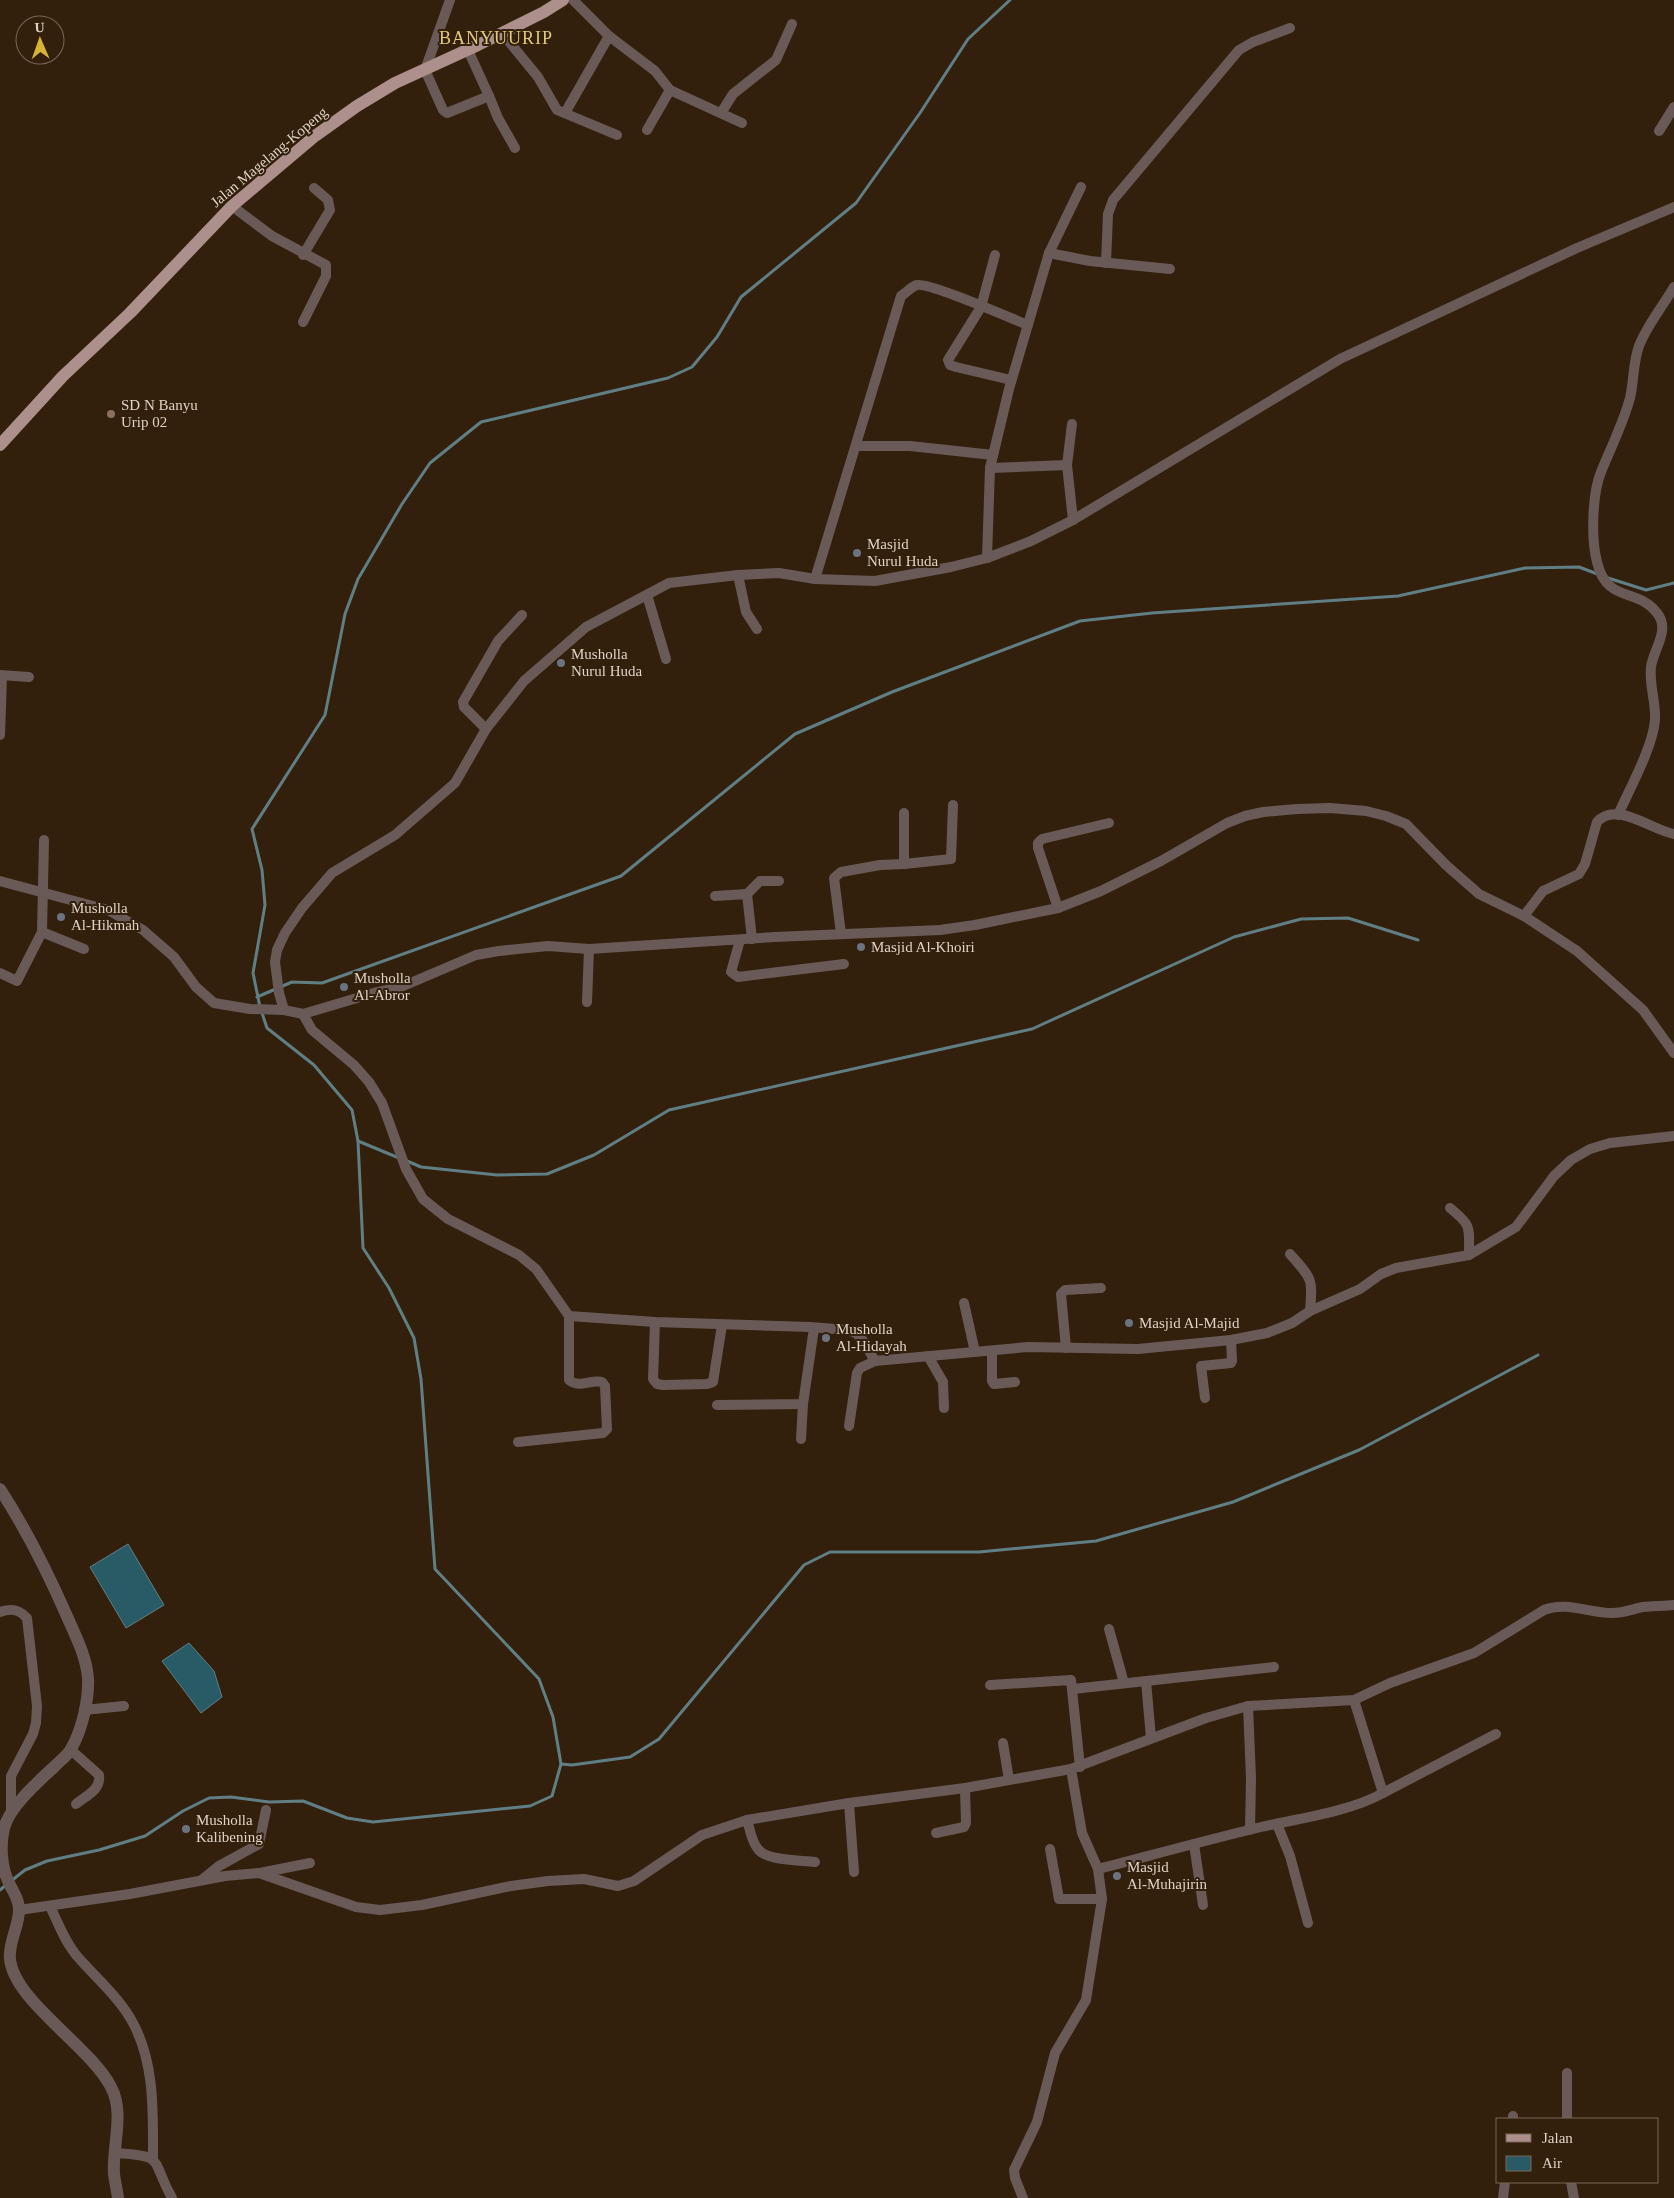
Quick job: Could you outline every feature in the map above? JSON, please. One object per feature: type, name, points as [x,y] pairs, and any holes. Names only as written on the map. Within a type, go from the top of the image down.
[{"type":"main road","name":"Jalan Magelang-Kopeng","points":[[0,445],[63,376],[130,313],[232,206],[315,136],[395,82],[468,50],[544,12],[563,0]]},
{"type":"street","points":[[450,0],[425,70],[443,110],[447,114],[489,96]]},
{"type":"street","points":[[573,0],[609,36],[649,66],[670,90],[742,122]]},
{"type":"street","points":[[721,112],[734,94],[776,60],[792,24]]},
{"type":"street","points":[[1106,263],[1108,214],[1113,200],[1240,50],[1253,42],[1290,28]]},
{"type":"street","points":[[502,33],[538,77],[552,105],[557,110],[617,135]]},
{"type":"street","points":[[565,113],[609,36]]},
{"type":"street","points":[[468,50],[498,118],[516,148]]},
{"type":"street","points":[[647,130],[670,90]]},
{"type":"street","points":[[1660,131],[1674,107]]},
{"type":"street","points":[[987,558],[990,468],[993,454],[1012,380],[1049,253],[1081,187]]},
{"type":"street","points":[[303,255],[330,210],[328,200],[314,188]]},
{"type":"street","points":[[232,206],[272,236],[303,255],[324,264],[327,268],[326,276],[303,322]]},
{"type":"street","points":[[284,1010],[276,979],[275,962],[277,950],[285,933],[316,890],[332,873],[395,835],[455,783],[486,729],[524,681],[586,626],[669,583],[738,575],[779,573],[815,579],[875,581],[951,567],[987,558],[1031,541],[1073,520],[1340,359],[1577,248],[1674,207]]},
{"type":"street","points":[[1049,253],[1106,263],[1170,269]]},
{"type":"street","points":[[995,255],[981,307],[948,360],[950,365],[1012,380]]},
{"type":"street","points":[[815,579],[901,296],[916,285],[924,284],[1028,325]]},
{"type":"street","points":[[1618,815],[1651,738],[1655,720],[1651,668],[1654,654],[1662,638],[1662,625],[1658,614],[1648,604],[1610,588],[1603,581],[1597,562],[1595,510],[1601,473],[1623,421],[1630,396],[1636,355],[1640,344],[1674,287]]},
{"type":"street","points":[[1072,424],[1067,465],[1073,520]]},
{"type":"street","points":[[856,446],[910,446],[993,454]]},
{"type":"street","points":[[990,468],[1067,465]]},
{"type":"street","points":[[738,575],[746,612],[757,629]]},
{"type":"street","points":[[648,595],[666,659]]},
{"type":"street","points":[[486,729],[464,707],[463,702],[498,642],[522,615]]},
{"type":"street","points":[[0,735],[1,676],[29,677]]},
{"type":"street","points":[[840,934],[834,878],[836,875],[841,872],[880,865],[951,859],[953,806]]},
{"type":"street","points":[[0,881],[108,910],[143,930],[174,957],[196,987],[214,1003],[250,1009],[271,1008],[303,1014],[374,993],[401,988],[476,955],[499,951],[548,946],[589,949],[940,930],[1058,908],[1101,891],[1160,862],[1236,819],[1263,812],[1330,808],[1366,811],[1406,824],[1446,865],[1479,894],[1524,916],[1577,951],[1643,1010],[1674,1053]]},
{"type":"street","points":[[904,813],[904,864]]},
{"type":"street","points":[[1524,916],[1543,892],[1579,874],[1585,864],[1597,822],[1607,815],[1618,815],[1646,822],[1667,833],[1674,834]]},
{"type":"street","points":[[1058,908],[1038,843],[1042,839],[1109,823]]},
{"type":"street","points":[[0,973],[17,981],[42,932],[44,840]]},
{"type":"street","points":[[715,896],[747,894],[760,881],[779,881]]},
{"type":"street","points":[[747,894],[752,939]]},
{"type":"street","points":[[42,932],[84,949]]},
{"type":"street","points":[[740,940],[731,972],[738,977],[844,964]]},
{"type":"street","points":[[587,1002],[589,949]]},
{"type":"street","points":[[303,1014],[312,1030],[354,1065],[369,1082],[382,1103],[406,1169],[423,1199],[448,1219],[519,1255],[536,1269],[569,1316],[568,1380],[577,1385],[602,1382],[604,1386],[607,1428],[603,1432],[518,1442]]},
{"type":"street","points":[[848,1426],[857,1373],[860,1368],[875,1361],[1028,1347],[1138,1349],[1231,1340],[1267,1333],[1360,1289],[1381,1274],[1396,1268],[1469,1255],[1516,1227],[1554,1176],[1571,1160],[1590,1149],[1610,1143],[1674,1136]]},
{"type":"street","points":[[1450,1208],[1468,1222],[1469,1255]]},
{"type":"street","points":[[1290,1254],[1310,1276],[1313,1285],[1310,1311]]},
{"type":"street","points":[[1066,1348],[1060,1294],[1065,1290],[1101,1288]]},
{"type":"street","points":[[964,1303],[975,1352]]},
{"type":"street","points":[[569,1316],[655,1322],[848,1330],[856,1333],[864,1342],[875,1361]]},
{"type":"street","points":[[655,1322],[653,1379],[657,1384],[663,1385],[707,1384],[712,1382],[722,1325]]},
{"type":"street","points":[[801,1439],[802,1404],[814,1328]]},
{"type":"street","points":[[1205,1398],[1201,1366],[1231,1363],[1231,1340]]},
{"type":"street","points":[[992,1351],[992,1382],[997,1384],[1014,1382]]},
{"type":"street","points":[[928,1356],[943,1382],[944,1408]]},
{"type":"street","points":[[717,1405],[802,1404]]},
{"type":"street","points":[[0,1490],[39,1556],[79,1644],[88,1679],[84,1710],[70,1750],[11,1812],[4,1826],[1,1842],[1,1859],[8,1882],[17,1895],[19,1910],[11,1942],[10,1960],[14,1976],[38,2008],[64,2031],[100,2069],[112,2089],[117,2106],[114,2173],[118,2198]]},
{"type":"street","points":[[259,1873],[356,1907],[380,1910],[422,1905],[548,1880],[584,1879],[621,1886],[634,1881],[702,1835],[747,1820],[849,1803],[965,1788],[1075,1768],[1206,1718],[1248,1706],[1354,1700],[1390,1683],[1474,1653],[1553,1606],[1568,1606],[1615,1613],[1642,1607],[1674,1605]]},
{"type":"street","points":[[0,1612],[11,1609],[18,1610],[27,1618],[36,1706],[36,1722],[33,1734],[11,1776],[11,1812]]},
{"type":"street","points":[[1109,1629],[1124,1683]]},
{"type":"street","points":[[1073,1689],[1274,1667]]},
{"type":"street","points":[[990,1685],[1072,1680],[1075,1768],[1082,1833],[1098,1869],[1102,1899],[1086,2000],[1055,2053],[1042,2108],[1029,2143],[1014,2170],[1023,2198]]},
{"type":"street","points":[[1146,1681],[1151,1738]]},
{"type":"street","points":[[1354,1700],[1383,1793]]},
{"type":"street","points":[[84,1710],[124,1706]]},
{"type":"street","points":[[1248,1706],[1252,1778],[1250,1830]]},
{"type":"street","points":[[1098,1869],[1250,1830],[1319,1815],[1374,1798],[1496,1734]]},
{"type":"street","points":[[1003,1743],[1009,1780]]},
{"type":"street","points":[[70,1750],[99,1775],[100,1782],[98,1787],[76,1804]]},
{"type":"street","points":[[936,1833],[964,1827],[966,1823],[965,1788]]},
{"type":"street","points":[[849,1803],[854,1872]]},
{"type":"street","points":[[200,1881],[219,1866],[259,1844],[266,1810]]},
{"type":"street","points":[[747,1820],[752,1839],[758,1851],[768,1857],[814,1862]]},
{"type":"street","points":[[1277,1824],[1290,1856],[1308,1923]]},
{"type":"street","points":[[1194,1844],[1203,1905]]},
{"type":"street","points":[[1050,1849],[1059,1899],[1102,1899]]},
{"type":"street","points":[[19,1910],[226,1876],[259,1873],[310,1863]]},
{"type":"street","points":[[50,1906],[76,1955],[106,1987],[133,2023],[148,2063],[153,2106],[153,2158],[158,2165],[172,2198]]},
{"type":"street","points":[[1567,2073],[1567,2118]]},
{"type":"street","points":[[116,2153],[141,2154],[153,2158]]},
{"type":"street","points":[[1503,2198],[1505,2183]]},
{"type":"street","points":[[1571,2183],[1574,2198]]},
{"type":"water","points":[[128,1544],[164,1605],[126,1628],[90,1567]]},
{"type":"water","points":[[189,1643],[214,1671],[222,1697],[201,1713],[162,1661]]},
{"type":"waterway","points":[[260,1007],[253,973],[265,905],[262,870],[252,829],[325,715],[345,614],[358,579],[402,504],[430,463],[481,422],[668,378],[692,367],[717,337],[741,297],[856,203],[920,113],[968,39],[1010,0]]},
{"type":"waterway","points":[[257,997],[292,982],[322,983],[621,876],[795,734],[892,692],[1080,621],[1152,613],[1398,596],[1525,568],[1579,567],[1600,575]]},
{"type":"waterway","points":[[1608,578],[1646,590],[1674,583]]},
{"type":"waterway","points":[[407,1161],[421,1167],[497,1175],[547,1174],[594,1155],[669,1110],[1032,1029],[1234,937],[1301,919],[1348,918],[1418,940]]},
{"type":"waterway","points":[[11,1881],[25,1870],[47,1861],[99,1850],[145,1836],[183,1811],[209,1798],[231,1797],[269,1802],[303,1801],[347,1818],[373,1822],[530,1806],[552,1796],[561,1764],[553,1717],[539,1679],[435,1569],[421,1379],[414,1338],[389,1288],[363,1248],[358,1141],[352,1110],[314,1065],[267,1028],[262,1013]]},
{"type":"waterway","points":[[358,1141],[399,1158]]},
{"type":"waterway","points":[[561,1764],[572,1765],[630,1757],[659,1739],[804,1565],[830,1552],[979,1552],[1096,1541],[1233,1502],[1359,1450],[1538,1355]]},
{"type":"waterway","points":[[0,1890],[6,1885]]},
{"type":"place","name":"SD N Banyu Urip 02","points":[[111,414]]},
{"type":"place","name":"Masjid Nurul Huda","points":[[857,553]]},
{"type":"place","name":"Musholla Nurul Huda","points":[[561,663]]},
{"type":"place","name":"Musholla Al-Hikmah","points":[[61,917]]},
{"type":"place","name":"Masjid Al-Khoiri","points":[[861,947]]},
{"type":"place","name":"Musholla Al-Abror","points":[[344,987]]},
{"type":"place","name":"Masjid Al-Majid","points":[[1129,1323]]},
{"type":"place","name":"Musholla Al-Hidayah","points":[[826,1338]]},
{"type":"place","name":"Musholla Kalibening","points":[[186,1829]]},
{"type":"place","name":"Masjid Al-Muhajirin","points":[[1117,1876]]},
{"type":"district","name":"BANYUURIP","points":[[496,38]]}]
